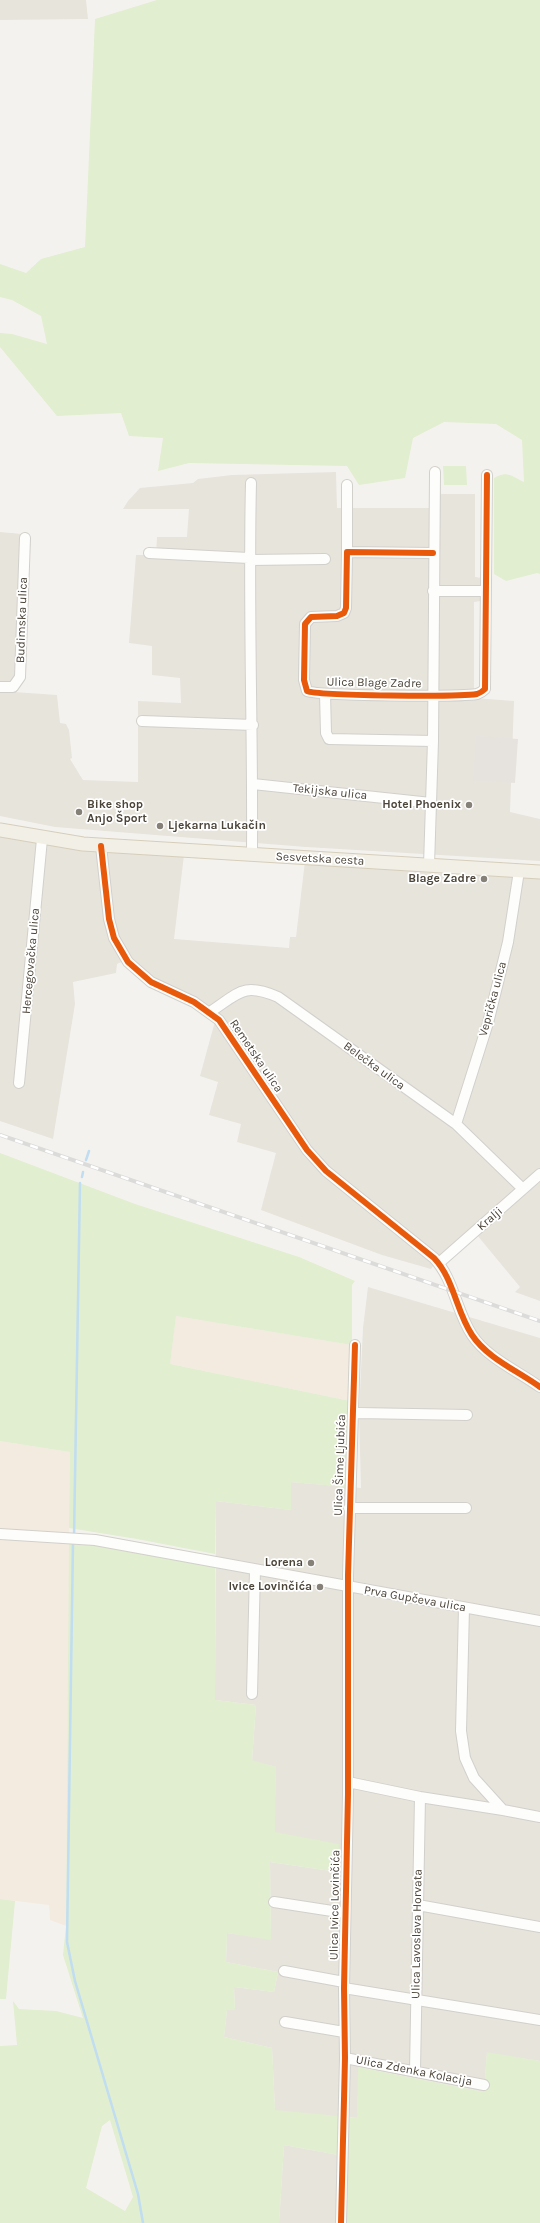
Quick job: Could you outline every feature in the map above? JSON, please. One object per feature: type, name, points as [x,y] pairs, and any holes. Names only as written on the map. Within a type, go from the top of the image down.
[{"type":"main road","name":"Sesvetska cesta","points":[[0,830],[42,839],[101,846],[540,872]]},
{"type":"street","name":"Ulica Blage Zadre","points":[[429,865],[433,741],[433,553],[435,472]]},
{"type":"street","name":"Ulica Blage Zadre","points":[[347,485],[346,608],[344,613],[337,616],[311,617],[305,624],[305,688],[311,693],[325,694],[476,694],[485,689],[487,475]]},
{"type":"street","points":[[251,483],[249,559],[253,725],[252,854]]},
{"type":"street","name":"Budimska ulica","points":[[0,687],[13,687],[20,677],[25,538]]},
{"type":"street","points":[[347,552],[433,553]]},
{"type":"street","points":[[149,553],[249,559],[325,559]]},
{"type":"street","points":[[433,591],[485,591]]},
{"type":"street","name":"Ulica Blage Zadre","points":[[325,694],[326,733],[330,739],[433,741]]},
{"type":"street","points":[[142,720],[253,725]]},
{"type":"street","name":"Tekijska ulica","points":[[253,784],[430,802]]},
{"type":"street","name":"Hercegovačka ulica","points":[[19,1083],[42,839]]},
{"type":"street","name":"Remetska ulica","points":[[101,846],[109,919],[120,952],[136,970],[151,982],[210,1012],[220,1020],[307,1150],[326,1171],[439,1263]]},
{"type":"street","name":"Veprička ulica","points":[[456,1124],[488,1022],[508,942],[518,871]]},
{"type":"street","name":"Belečka ulica","points":[[210,1012],[243,991],[252,988],[278,997],[456,1124],[523,1189]]},
{"type":"street","name":"Kralji","points":[[439,1263],[523,1189],[538,1180]]},
{"type":"street","points":[[439,1263],[446,1275],[464,1321],[478,1343],[540,1387]]},
{"type":"street","name":"Ulica Šime Ljubića","points":[[349,1586],[349,1508],[354,1414],[355,1345]]},
{"type":"street","points":[[354,1414],[359,1412],[467,1415]]},
{"type":"street","points":[[349,1508],[466,1508]]},
{"type":"street","name":"Prva Gupčeva ulica","points":[[0,1534],[74,1538],[181,1554],[255,1570],[540,1621]]},
{"type":"street","points":[[252,1694],[255,1570]]},
{"type":"street","name":"Ulica Ivice Lovinčića","points":[[341,2223],[345,2058],[344,1985],[348,1782],[349,1586]]},
{"type":"street","points":[[464,1608],[462,1744],[465,1758],[474,1778],[503,1810]]},
{"type":"street","points":[[348,1782],[420,1797],[540,1817]]},
{"type":"street","name":"Ulica Lavoslava Horvata","points":[[415,2070],[415,1999],[420,1797]]},
{"type":"street","points":[[274,1902],[345,1913]]},
{"type":"street","points":[[418,1905],[540,1927]]},
{"type":"street","points":[[284,1971],[415,1999],[540,2020]]},
{"type":"street","points":[[285,2022],[344,2032]]},
{"type":"street","name":"Ulica Zdenka Kolacija","points":[[345,2058],[415,2070],[484,2085]]},
{"type":"shaded area","points":[[0,0],[86,0],[88,19],[0,20]]},
{"type":"shaded area","points":[[336,472],[337,508],[438,508],[438,494],[475,494],[475,577],[482,578],[481,601],[474,602],[474,698],[514,701],[510,812],[540,819],[540,861],[306,847],[55,827],[0,816],[0,532],[22,534],[18,637],[16,641],[14,692],[57,695],[60,723],[66,724],[69,730],[72,758],[70,759],[83,780],[138,782],[138,701],[181,703],[180,678],[152,675],[152,646],[129,643],[136,555],[156,555],[157,537],[187,537],[189,509],[123,509],[128,501],[140,488],[193,483],[198,479],[232,475]]},
{"type":"shaded area","points":[[476,736],[518,739],[515,783],[473,780]]},
{"type":"shaded area","points":[[0,835],[184,855],[174,939],[289,948],[290,937],[296,937],[305,861],[461,876],[540,876],[540,1301],[515,1292],[520,1287],[472,1229],[442,1254],[431,1269],[382,1255],[261,1210],[276,1153],[237,1142],[241,1124],[209,1115],[218,1082],[200,1076],[214,1025],[219,1015],[206,1004],[146,974],[129,958],[117,964],[116,973],[73,982],[75,1004],[53,1139],[0,1121]]},
{"type":"shaded area","points":[[368,1287],[540,1338],[540,2061],[487,2053],[484,2092],[359,2067],[357,2118],[347,2117],[344,2223],[279,2223],[284,2145],[339,2155],[275,2110],[272,2048],[224,2037],[227,2010],[235,2010],[234,1987],[274,1992],[278,1972],[226,1962],[227,1933],[271,1939],[270,1862],[338,1872],[274,1832],[276,1767],[252,1761],[256,1705],[215,1700],[216,1501],[291,1510],[291,1482],[361,1488],[359,1413],[363,1328]]},
{"type":"shaded area","points":[[176,1316],[352,1345],[350,1401],[170,1364]]},
{"type":"shaded area","points":[[0,1441],[70,1452],[66,1926],[50,1920],[49,1905],[0,1899]]},
{"type":"green space","points":[[157,0],[540,0],[540,574],[537,573],[506,581],[494,574],[494,478],[502,474],[506,474],[524,482],[522,440],[496,424],[444,422],[413,438],[405,478],[359,485],[347,466],[189,463],[158,471],[163,438],[129,436],[121,413],[57,416],[0,347],[0,333],[12,334],[47,344],[41,316],[12,300],[0,297],[0,264],[26,273],[41,259],[85,247],[95,19]]},
{"type":"green space","points":[[443,466],[466,466],[467,485],[444,485]]},
{"type":"green space","points":[[0,1153],[135,1204],[299,1257],[355,1281],[352,1285],[352,1345],[176,1316],[170,1364],[350,1401],[346,1487],[291,1482],[291,1510],[216,1501],[215,1554],[69,1528],[70,1452],[0,1441]]},
{"type":"green space","points":[[69,1542],[110,1547],[215,1567],[215,1700],[256,1705],[252,1760],[276,1767],[275,1832],[339,1844],[338,1872],[270,1862],[271,1940],[227,1933],[226,1962],[278,1972],[274,1992],[234,1987],[235,2010],[227,2010],[224,2037],[272,2048],[275,2110],[340,2116],[339,2155],[284,2145],[279,2223],[0,2223],[0,2046],[17,2045],[13,2001],[19,2009],[56,2011],[83,2018],[63,1955],[66,1926]],"holes":[[[110,2120],[133,2197],[125,2211],[86,2188],[102,2126]]]},
{"type":"green space","points":[[0,1899],[15,1901],[6,1999],[0,1999]]},
{"type":"green space","points":[[487,2052],[540,2061],[540,2223],[344,2223],[347,2117],[357,2118],[358,2067],[484,2092]]},
{"type":"waterway","points":[[86,1160],[89,1151]]},
{"type":"waterway","points":[[82,1177],[83,1172]]},
{"type":"waterway","points":[[74,1537],[80,1183]]},
{"type":"waterway","points":[[73,1542],[67,1942],[75,1981],[138,2194],[143,2223]]},
{"type":"railway","points":[[0,1135],[540,1321]]},
{"type":"cycle path","points":[[433,553],[347,552],[346,608],[344,613],[337,616],[311,617],[305,624],[304,680],[307,691],[317,693],[361,695],[445,696],[477,694],[485,689],[487,475]]},
{"type":"cycle path","points":[[101,846],[109,919],[114,938],[128,962],[151,982],[194,1002],[219,1020],[307,1150],[326,1171],[434,1258],[441,1266],[451,1285],[462,1316],[478,1343],[503,1364],[540,1387]]},
{"type":"cycle path","points":[[341,2223],[345,2058],[344,1988],[348,1794],[348,1575],[355,1345]]},
{"type":"place","name":"Hotel Phoenix","points":[[469,805]]},
{"type":"place","name":"Bike shop Anjo Šport","points":[[79,812]]},
{"type":"place","name":"Ljekarna Lukačin","points":[[160,826]]},
{"type":"place","name":"Blage Zadre","points":[[484,879]]},
{"type":"place","name":"Lorena","points":[[311,1563]]},
{"type":"place","name":"Ivice Lovinčića","points":[[320,1587]]}]
